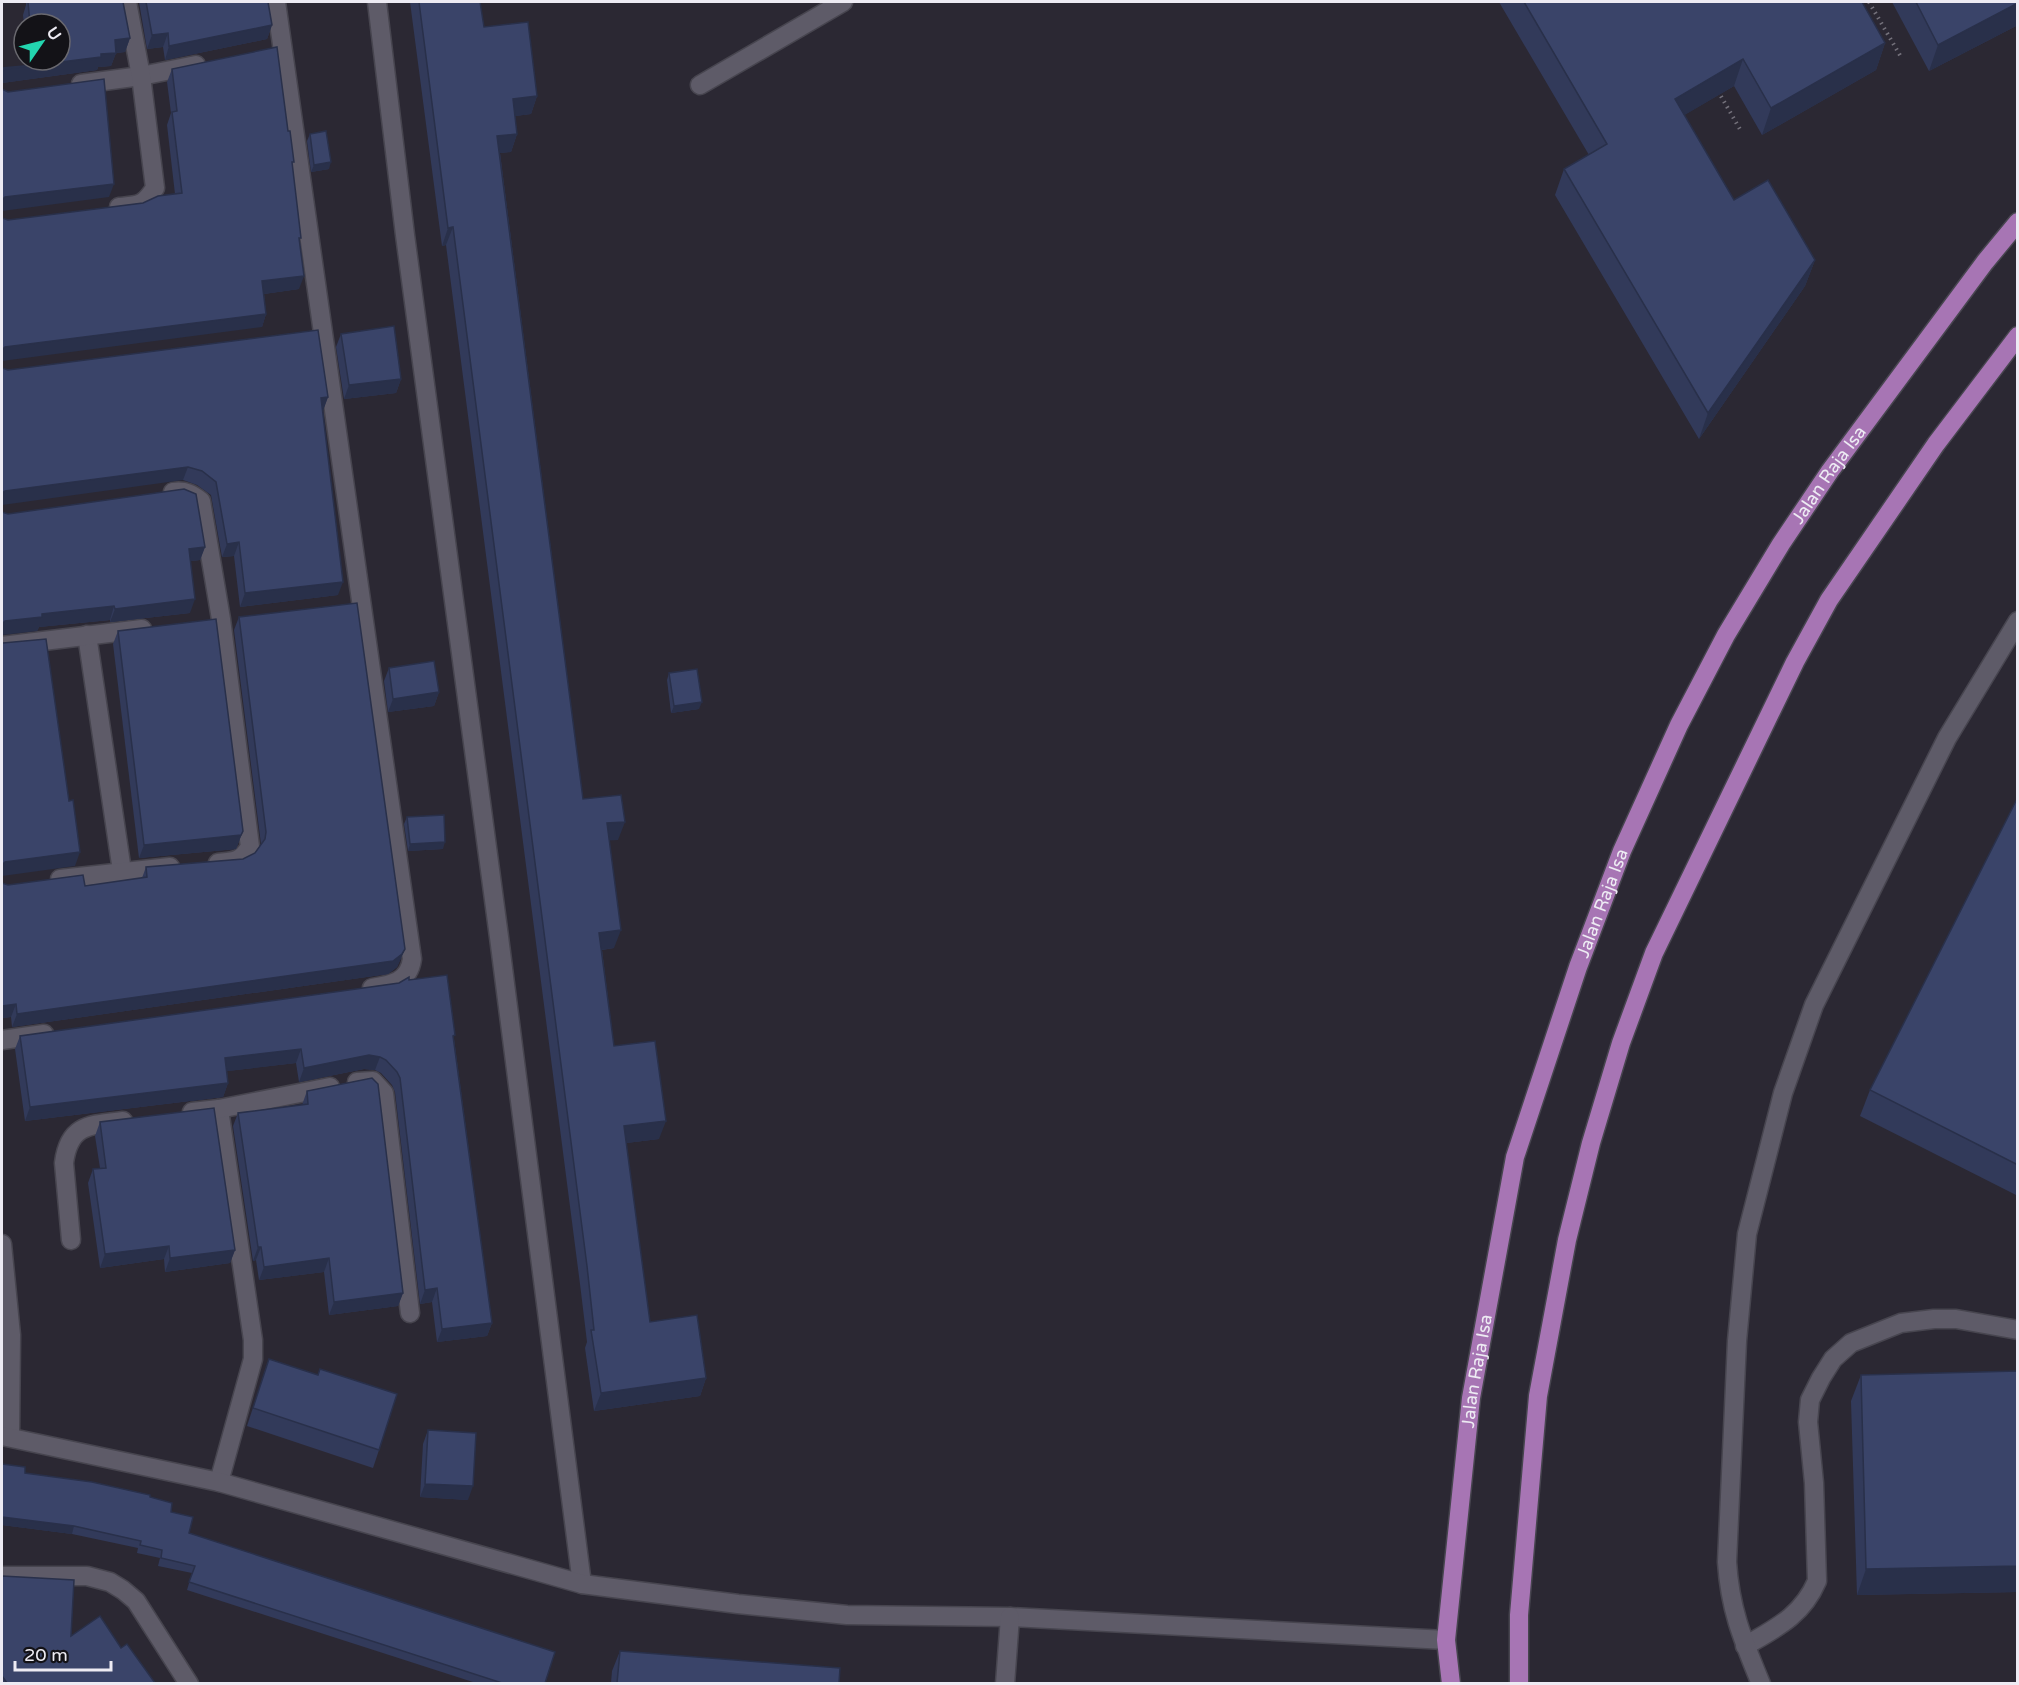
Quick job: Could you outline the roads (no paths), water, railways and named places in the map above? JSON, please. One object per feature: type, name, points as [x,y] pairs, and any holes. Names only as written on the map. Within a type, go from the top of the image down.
[{"type":"main road","name":"Jalan Raja Isa","points":[[1451,1683],[1446,1640],[1471,1398],[1515,1157],[1578,967],[1622,851],[1679,725],[1726,635],[1781,544],[1830,471],[1985,262],[2018,222]]},
{"type":"main road","points":[[1519,1683],[1519,1615],[1538,1396],[1567,1240],[1591,1143],[1621,1043],[1654,953],[1795,662],[1829,600],[1936,444],[2018,336]]},
{"type":"street","points":[[103,209],[137,205],[146,201],[155,188],[141,76],[127,2]]},
{"type":"street","points":[[276,2],[316,332],[412,959],[411,969],[392,985],[356,990]]},
{"type":"street","points":[[377,2],[405,235],[499,937],[582,1584]]},
{"type":"street","points":[[700,85],[843,2]]},
{"type":"street","points":[[261,52],[283,48]]},
{"type":"street","points":[[60,86],[141,76],[217,61]]},
{"type":"street","points":[[45,881],[237,861],[244,857],[250,847],[220,620],[201,501],[191,494],[180,491],[158,494]]},
{"type":"street","points":[[198,622],[244,617]]},
{"type":"street","points":[[1761,1683],[1734,1614],[1729,1591],[1727,1562],[1737,1341],[1747,1234],[1783,1093],[1819,995],[1947,738],[2018,621]]},
{"type":"street","points":[[2,646],[154,627]]},
{"type":"street","points":[[87,635],[122,872]]},
{"type":"street","points":[[2,1040],[61,1032]]},
{"type":"street","points":[[172,1115],[219,1109],[366,1080],[377,1084],[384,1093],[410,1313]]},
{"type":"street","points":[[219,1109],[253,1340],[253,1359],[219,1482]]},
{"type":"street","points":[[71,1240],[64,1163],[65,1151],[70,1140],[78,1130],[90,1125],[137,1119]]},
{"type":"street","points":[[2,1246],[11,1335],[6,1437],[219,1482],[582,1584],[847,1615],[1011,1617],[1446,1640]]},
{"type":"street","points":[[1745,1646],[1787,1621],[1811,1594],[1816,1581],[1814,1483],[1808,1422],[1810,1400],[1833,1359],[1851,1343],[1901,1323],[1934,1318],[1956,1319],[2018,1330]]},
{"type":"street","points":[[2,1576],[87,1576],[110,1582],[136,1601],[189,1683]]},
{"type":"street","points":[[1005,1683],[1011,1617]]}]
